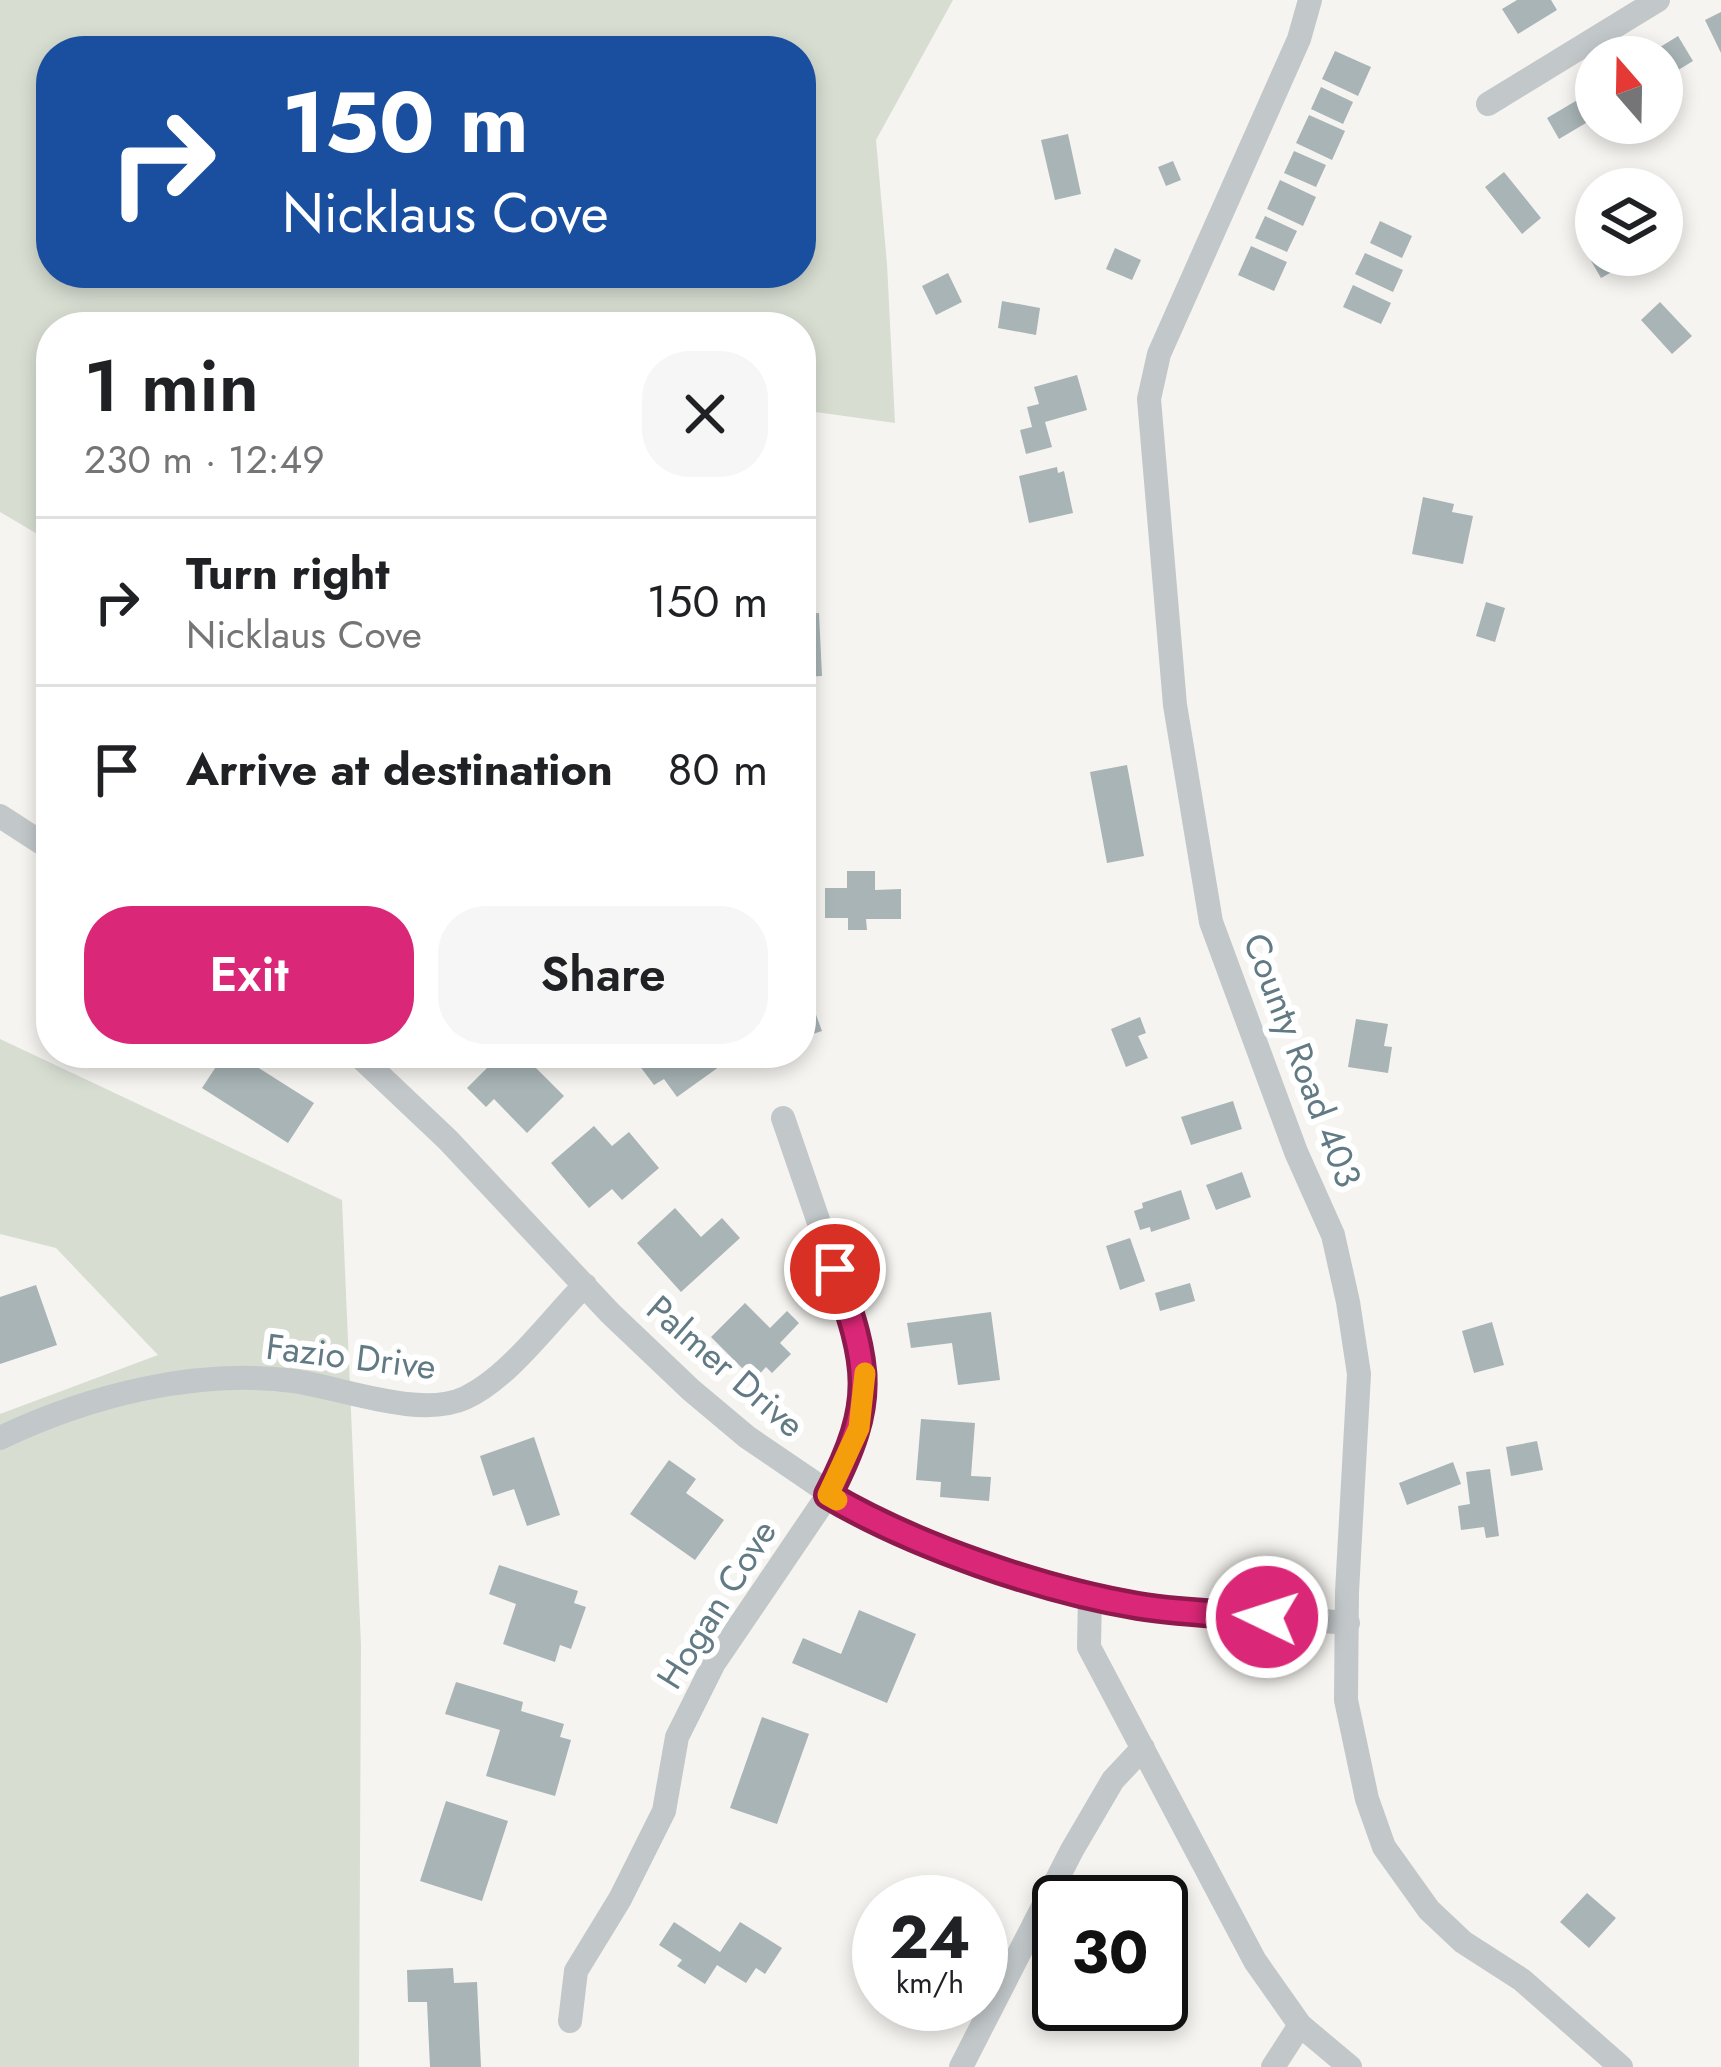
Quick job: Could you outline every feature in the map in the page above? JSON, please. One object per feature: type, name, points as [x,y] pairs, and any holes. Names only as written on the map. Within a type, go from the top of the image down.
[{"type":"street","name":"County Road 403","points":[[1310,0],[1299,39],[1159,354],[1149,399],[1174,706],[1211,922],[1296,1152],[1333,1235],[1348,1302],[1359,1375],[1346,1700],[1358,1762],[1384,1847],[1402,1878],[1463,1942],[1522,1980],[1621,2067]]},
{"type":"street","points":[[1488,104],[1658,0]]},
{"type":"street","points":[[0,816],[36,839]]},
{"type":"street","name":"Palmer Drive","points":[[372,1068],[716,1412],[863,1516],[923,1542],[1090,1594],[1169,1610],[1348,1623]]},
{"type":"street","name":"Hogan Cove","points":[[570,2020],[576,1970],[620,1899],[664,1811],[677,1737],[714,1663],[828,1495],[859,1428],[866,1375],[848,1307],[783,1118]]},
{"type":"street","name":"Fazio Drive","points":[[0,1438],[165,1383],[292,1381],[421,1405],[445,1405],[493,1382],[585,1286]]},
{"type":"street","points":[[1090,1594],[1089,1647],[1256,1961],[1300,2025],[1350,2067]]},
{"type":"street","points":[[961,2067],[1072,1850],[1113,1780],[1143,1748]]},
{"type":"street","points":[[1273,2067],[1300,2025]]},
{"type":"shaded area","points":[[0,0],[953,0],[876,140],[895,423],[816,412],[816,312],[36,312],[36,533],[0,512]]},
{"type":"shaded area","points":[[0,1039],[36,1056],[36,1068],[62,1068],[342,1200],[361,1645],[359,2067],[0,2067],[0,1414],[158,1355],[56,1248],[0,1234]]},
{"type":"building","points":[[1517,0],[1551,0],[1557,10],[1518,34],[1502,9]]},
{"type":"building","points":[[1721,12],[1721,53],[1705,20]]},
{"type":"building","points":[[1683,44],[1693,61],[1683,67]]},
{"type":"building","points":[[1335,51],[1371,67],[1358,96],[1322,79]]},
{"type":"building","points":[[1321,87],[1353,102],[1343,124],[1311,109]]},
{"type":"building","points":[[1575,101],[1575,129],[1559,139],[1547,118]]},
{"type":"building","points":[[1309,115],[1345,131],[1332,160],[1296,143]]},
{"type":"building","points":[[1068,134],[1081,194],[1055,200],[1041,140]]},
{"type":"building","points":[[1294,151],[1326,165],[1316,187],[1284,173]]},
{"type":"building","points":[[1173,161],[1181,180],[1166,186],[1158,167]]},
{"type":"building","points":[[1504,172],[1541,218],[1522,234],[1485,187]]},
{"type":"building","points":[[1280,180],[1316,197],[1303,226],[1267,209]]},
{"type":"building","points":[[1265,216],[1297,231],[1287,252],[1255,238]]},
{"type":"building","points":[[1380,221],[1412,236],[1402,258],[1370,243]]},
{"type":"building","points":[[1251,246],[1287,262],[1274,291],[1238,275]]},
{"type":"building","points":[[1115,248],[1141,260],[1132,280],[1106,269]]},
{"type":"building","points":[[1365,253],[1403,270],[1393,292],[1355,274]]},
{"type":"building","points":[[948,273],[962,302],[936,315],[922,286]]},
{"type":"building","points":[[1353,285],[1391,303],[1381,324],[1343,307]]},
{"type":"building","points":[[1002,301],[1040,308],[1036,335],[998,328]]},
{"type":"building","points":[[1660,302],[1692,336],[1672,354],[1641,320]]},
{"type":"building","points":[[1077,375],[1087,410],[1045,422],[1052,447],[1026,454],[1020,430],[1032,427],[1027,407],[1039,404],[1034,387]]},
{"type":"building","points":[[1057,467],[1058,473],[1064,471],[1073,513],[1029,523],[1019,476]]},
{"type":"building","points":[[1423,497],[1454,504],[1452,512],[1473,516],[1463,564],[1412,554]]},
{"type":"building","points":[[1486,602],[1505,608],[1495,642],[1476,636]]},
{"type":"building","points":[[819,613],[822,676],[816,676]]},
{"type":"building","points":[[1127,765],[1144,856],[1107,863],[1090,772]]},
{"type":"building","points":[[847,871],[875,871],[875,890],[901,889],[901,919],[866,919],[867,930],[848,930],[848,918],[825,918],[825,888],[847,888]]},
{"type":"building","points":[[1140,1017],[1146,1033],[1138,1036],[1148,1058],[1126,1067],[1111,1029]]},
{"type":"building","points":[[1356,1019],[1388,1024],[1384,1046],[1392,1047],[1388,1073],[1348,1067]]},
{"type":"building","points":[[215,1068],[259,1068],[314,1103],[288,1143],[202,1088]]},
{"type":"building","points":[[487,1068],[536,1068],[564,1096],[527,1133],[494,1099],[486,1107],[467,1088]]},
{"type":"building","points":[[641,1068],[717,1068],[677,1097],[664,1079],[654,1085]]},
{"type":"building","points":[[1233,1101],[1242,1129],[1191,1145],[1181,1117]]},
{"type":"building","points":[[594,1126],[612,1146],[629,1132],[659,1168],[622,1200],[612,1189],[589,1208],[551,1163]]},
{"type":"building","points":[[1242,1172],[1251,1197],[1216,1210],[1206,1185]]},
{"type":"building","points":[[1181,1190],[1190,1219],[1151,1232],[1150,1227],[1140,1230],[1134,1211],[1143,1208],[1142,1203]]},
{"type":"building","points":[[675,1208],[701,1237],[722,1218],[740,1238],[681,1292],[637,1243]]},
{"type":"building","points":[[1130,1238],[1145,1281],[1120,1290],[1106,1246]]},
{"type":"building","points":[[1190,1283],[1195,1301],[1160,1311],[1155,1293]]},
{"type":"building","points":[[36,1285],[57,1345],[0,1364],[0,1297]]},
{"type":"building","points":[[745,1303],[770,1328],[787,1311],[799,1323],[780,1343],[791,1354],[772,1373],[766,1367],[754,1380],[711,1337]]},
{"type":"building","points":[[991,1312],[1000,1380],[958,1385],[952,1343],[911,1348],[907,1323]]},
{"type":"building","points":[[1492,1322],[1504,1365],[1474,1373],[1462,1331]]},
{"type":"building","points":[[921,1419],[975,1423],[971,1476],[991,1477],[989,1501],[940,1497],[941,1482],[916,1480]]},
{"type":"building","points":[[534,1437],[560,1515],[527,1526],[514,1489],[493,1496],[480,1456]]},
{"type":"building","points":[[1537,1441],[1543,1470],[1511,1476],[1506,1447]]},
{"type":"building","points":[[669,1460],[696,1479],[686,1493],[724,1520],[695,1560],[630,1514]]},
{"type":"building","points":[[1453,1462],[1461,1484],[1407,1505],[1399,1483]]},
{"type":"building","points":[[1490,1469],[1499,1536],[1486,1538],[1484,1527],[1461,1530],[1458,1506],[1470,1504],[1466,1472]]},
{"type":"building","points":[[499,1565],[578,1591],[574,1603],[586,1607],[571,1649],[560,1645],[555,1662],[503,1644],[516,1604],[489,1594]]},
{"type":"building","points":[[859,1610],[916,1634],[887,1703],[792,1663],[803,1638],[841,1654]]},
{"type":"building","points":[[456,1682],[523,1702],[521,1711],[564,1724],[560,1737],[571,1740],[555,1796],[486,1776],[500,1730],[445,1714]]},
{"type":"building","points":[[762,1717],[809,1734],[777,1824],[730,1808]]},
{"type":"building","points":[[446,1801],[508,1821],[482,1901],[420,1881]]},
{"type":"building","points":[[1587,1893],[1616,1918],[1589,1948],[1560,1922]]},
{"type":"building","points":[[674,1922],[720,1952],[740,1922],[782,1948],[765,1974],[756,1968],[746,1983],[717,1965],[705,1984],[677,1966],[682,1960],[659,1945]]},
{"type":"building","points":[[453,1968],[454,1983],[477,1982],[481,2067],[430,2067],[427,2002],[408,2002],[407,1970]]},
{"type":"slow traffic","points":[[837,1500],[828,1495],[859,1428],[865,1373]]},
{"type":"route","points":[[835,1269],[866,1375],[859,1428],[828,1495],[923,1542],[1090,1594],[1137,1606],[1267,1617]]}]
